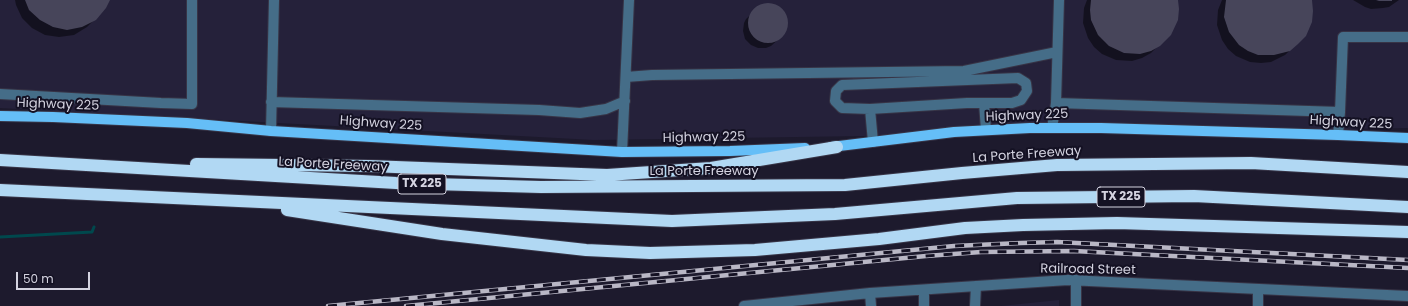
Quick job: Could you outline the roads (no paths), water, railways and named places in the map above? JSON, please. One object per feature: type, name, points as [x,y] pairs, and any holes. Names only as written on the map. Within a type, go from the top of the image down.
[{"type":"highway","points":[[24,161],[369,166],[607,175],[711,168],[837,146]]},
{"type":"highway","name":"La Porte Freeway","points":[[0,160],[396,183],[525,187],[845,185],[1057,165],[1251,163],[1408,172]]},
{"type":"highway","name":"TX 225","points":[[0,190],[672,221],[835,214],[1017,198],[1194,196],[1408,206]]},
{"type":"highway","points":[[224,200],[442,234],[586,250],[650,253],[755,250],[879,239],[965,228],[1023,225],[1117,224],[1408,232]]},
{"type":"main road","name":"Highway 225","points":[[0,116],[186,123],[271,131],[622,152],[730,151],[837,146],[954,132],[1052,128],[1101,128],[1408,138]]},
{"type":"street","points":[[0,94],[192,104],[192,0]]},
{"type":"street","points":[[271,131],[274,0]]},
{"type":"street","points":[[622,152],[629,0]]},
{"type":"street","points":[[1052,128],[1056,103],[1059,0]]},
{"type":"street","points":[[1338,135],[1343,36],[1408,37]]},
{"type":"street","points":[[626,77],[652,75],[964,72],[1057,52]]},
{"type":"street","points":[[1018,78],[1026,82],[1027,91],[1021,100],[1012,103],[870,109],[842,108],[835,101],[836,91],[842,85],[1018,78]]},
{"type":"street","points":[[271,102],[539,110],[580,113],[606,109],[625,101]]},
{"type":"street","points":[[984,103],[986,130]]},
{"type":"street","points":[[1056,103],[1340,112]]},
{"type":"street","points":[[870,109],[873,142]]},
{"type":"street","name":"Railroad Street","points":[[744,306],[870,293],[1068,280],[1408,296]]},
{"type":"street","points":[[1076,280],[1076,306]]},
{"type":"street","points":[[976,286],[976,306]]},
{"type":"street","points":[[1258,288],[1258,306]]},
{"type":"street","points":[[924,290],[924,306]]},
{"type":"street","points":[[870,293],[871,306]]},
{"type":"waterway","points":[[0,237],[92,232],[94,227]]},
{"type":"railway","points":[[328,306],[954,246],[1021,243],[1057,242],[1408,260]]},
{"type":"railway","points":[[406,306],[981,252],[1074,251],[1408,268]]}]
